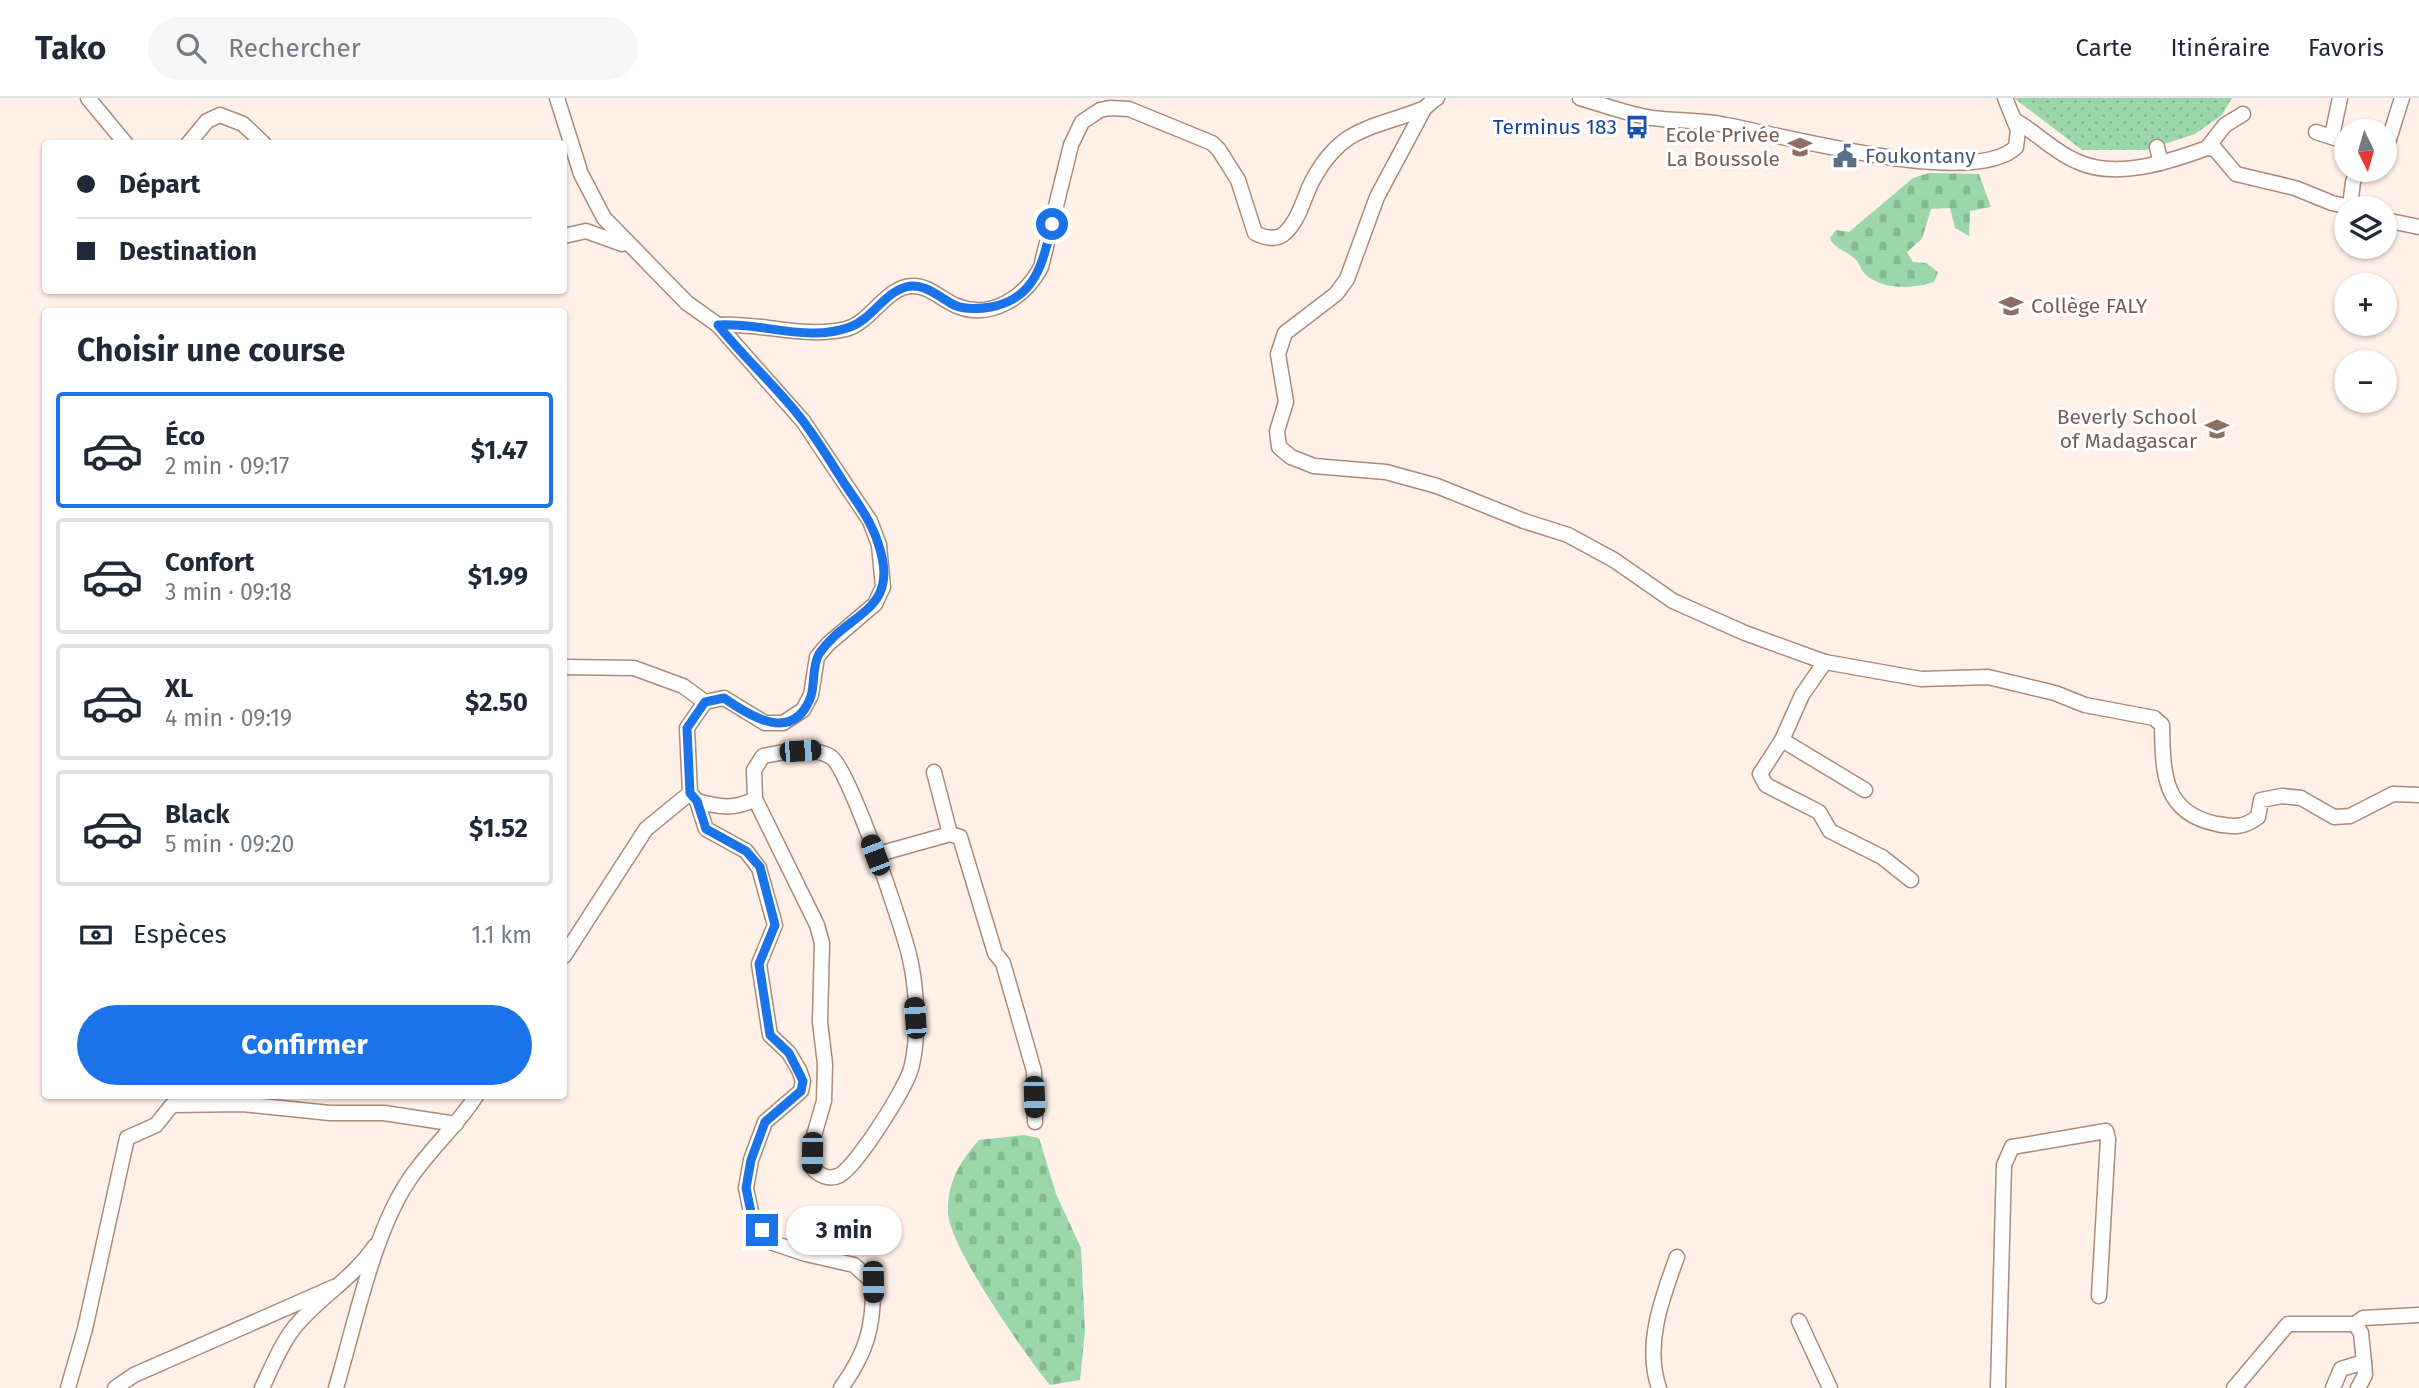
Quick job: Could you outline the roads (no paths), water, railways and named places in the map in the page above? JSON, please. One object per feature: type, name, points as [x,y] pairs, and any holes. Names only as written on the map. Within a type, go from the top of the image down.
[{"type":"street","points":[[88,98],[123,140]]},
{"type":"street","points":[[557,98],[588,191],[604,218],[687,303],[718,325],[803,421],[870,522],[879,545],[883,587],[875,604],[828,644],[817,657],[811,695],[795,718],[783,723],[765,723],[724,698],[705,702],[687,728],[693,797],[706,829],[746,851],[760,867],[775,925],[759,964],[770,1035],[789,1053],[803,1081],[801,1091],[765,1122],[751,1160],[746,1188],[751,1212],[770,1242],[806,1255],[854,1265],[873,1282],[874,1320],[859,1363],[841,1388]]},
{"type":"street","points":[[1437,98],[1424,109],[1377,197],[1347,279],[1336,294],[1285,333],[1278,354],[1286,402],[1277,430],[1279,447],[1291,457],[1314,466],[1386,472],[1437,486],[1524,521],[1568,535],[1614,560],[1673,601],[1756,637],[1825,662],[1921,679],[1988,677],[2055,693],[2085,705],[2154,718],[2162,725],[2164,771],[2169,795],[2198,820],[2236,827],[2245,826],[2258,817],[2261,800],[2282,796],[2301,798],[2333,817],[2350,816],[2393,794],[2419,795]]},
{"type":"street","points":[[1580,98],[1648,117],[1727,125],[1869,154],[1918,161],[2002,156],[2011,151],[2018,140],[2005,98]]},
{"type":"street","points":[[2316,132],[2332,136],[2340,98]]},
{"type":"street","points":[[2395,119],[2402,98]]},
{"type":"street","points":[[718,325],[739,323],[813,333],[847,328],[864,320],[896,291],[913,286],[971,309],[999,306],[1016,299],[1033,283],[1041,267],[1071,145],[1082,122],[1100,110],[1129,109],[1212,143],[1231,165],[1255,233],[1273,238],[1283,236],[1294,223],[1313,178],[1341,141],[1360,129],[1424,109]]},
{"type":"street","points":[[2207,148],[2218,132],[2243,114]]},
{"type":"street","points":[[191,140],[207,121],[220,115],[243,124],[260,140]]},
{"type":"street","points":[[2014,120],[2033,130],[2062,154],[2088,166],[2109,169],[2161,163],[2207,148],[2220,152],[2229,169],[2236,174],[2295,188],[2334,203]]},
{"type":"street","points":[[2157,147],[2161,163]]},
{"type":"street","points":[[2397,222],[2419,227]]},
{"type":"street","points":[[567,235],[586,231],[630,247]]},
{"type":"street","points":[[1825,662],[1802,695],[1782,740],[1760,774],[1766,785],[1819,812],[1830,831],[1882,857],[1911,880]]},
{"type":"street","points":[[567,667],[634,668],[683,686],[705,702]]},
{"type":"street","points":[[1782,740],[1865,790]]},
{"type":"street","points":[[815,750],[834,758],[845,778],[875,855],[911,960],[915,1018],[912,1066],[900,1098],[859,1155],[840,1175],[830,1178],[817,1174],[812,1167],[813,1139],[824,1101],[825,1064],[820,1022],[822,943],[817,925],[755,799],[754,770],[763,756],[815,750]]},
{"type":"street","points":[[934,772],[950,834]]},
{"type":"street","points":[[693,797],[730,808],[740,807],[755,799]]},
{"type":"street","points":[[567,951],[646,829],[693,797]]},
{"type":"street","points":[[875,855],[950,834],[960,837],[995,953],[1003,963],[1034,1071],[1035,1122]]},
{"type":"street","points":[[262,1388],[296,1324],[334,1287],[361,1266],[383,1233],[409,1180],[474,1099]]},
{"type":"street","points":[[68,1388],[85,1329],[127,1138],[156,1125],[172,1105],[242,1104],[330,1113],[384,1113],[456,1124]]},
{"type":"street","points":[[1998,1388],[2004,1165],[2012,1147],[2106,1131],[2108,1139],[2099,1296]]},
{"type":"street","points":[[336,1388],[383,1233]]},
{"type":"street","points":[[1659,1388],[1651,1367],[1660,1301],[1677,1257]]},
{"type":"street","points":[[115,1388],[134,1375],[334,1287]]},
{"type":"street","points":[[2234,1388],[2288,1324],[2355,1324],[2363,1318],[2419,1315]]},
{"type":"street","points":[[1799,1321],[1830,1388]]},
{"type":"street","points":[[2355,1324],[2361,1333],[2365,1375],[2358,1388]]},
{"type":"street","points":[[2333,1388],[2341,1369],[2364,1362]]},
{"type":"place","name":"Terminus 183","points":[[1637,127]]},
{"type":"place","name":"Ecole Privée La Boussole","points":[[1800,147]]},
{"type":"place","name":"Foukontany","points":[[1845,156]]},
{"type":"place","name":"Collège FALY","points":[[2011,306]]},
{"type":"place","name":"Beverly School of Madagascar","points":[[2217,429]]}]
